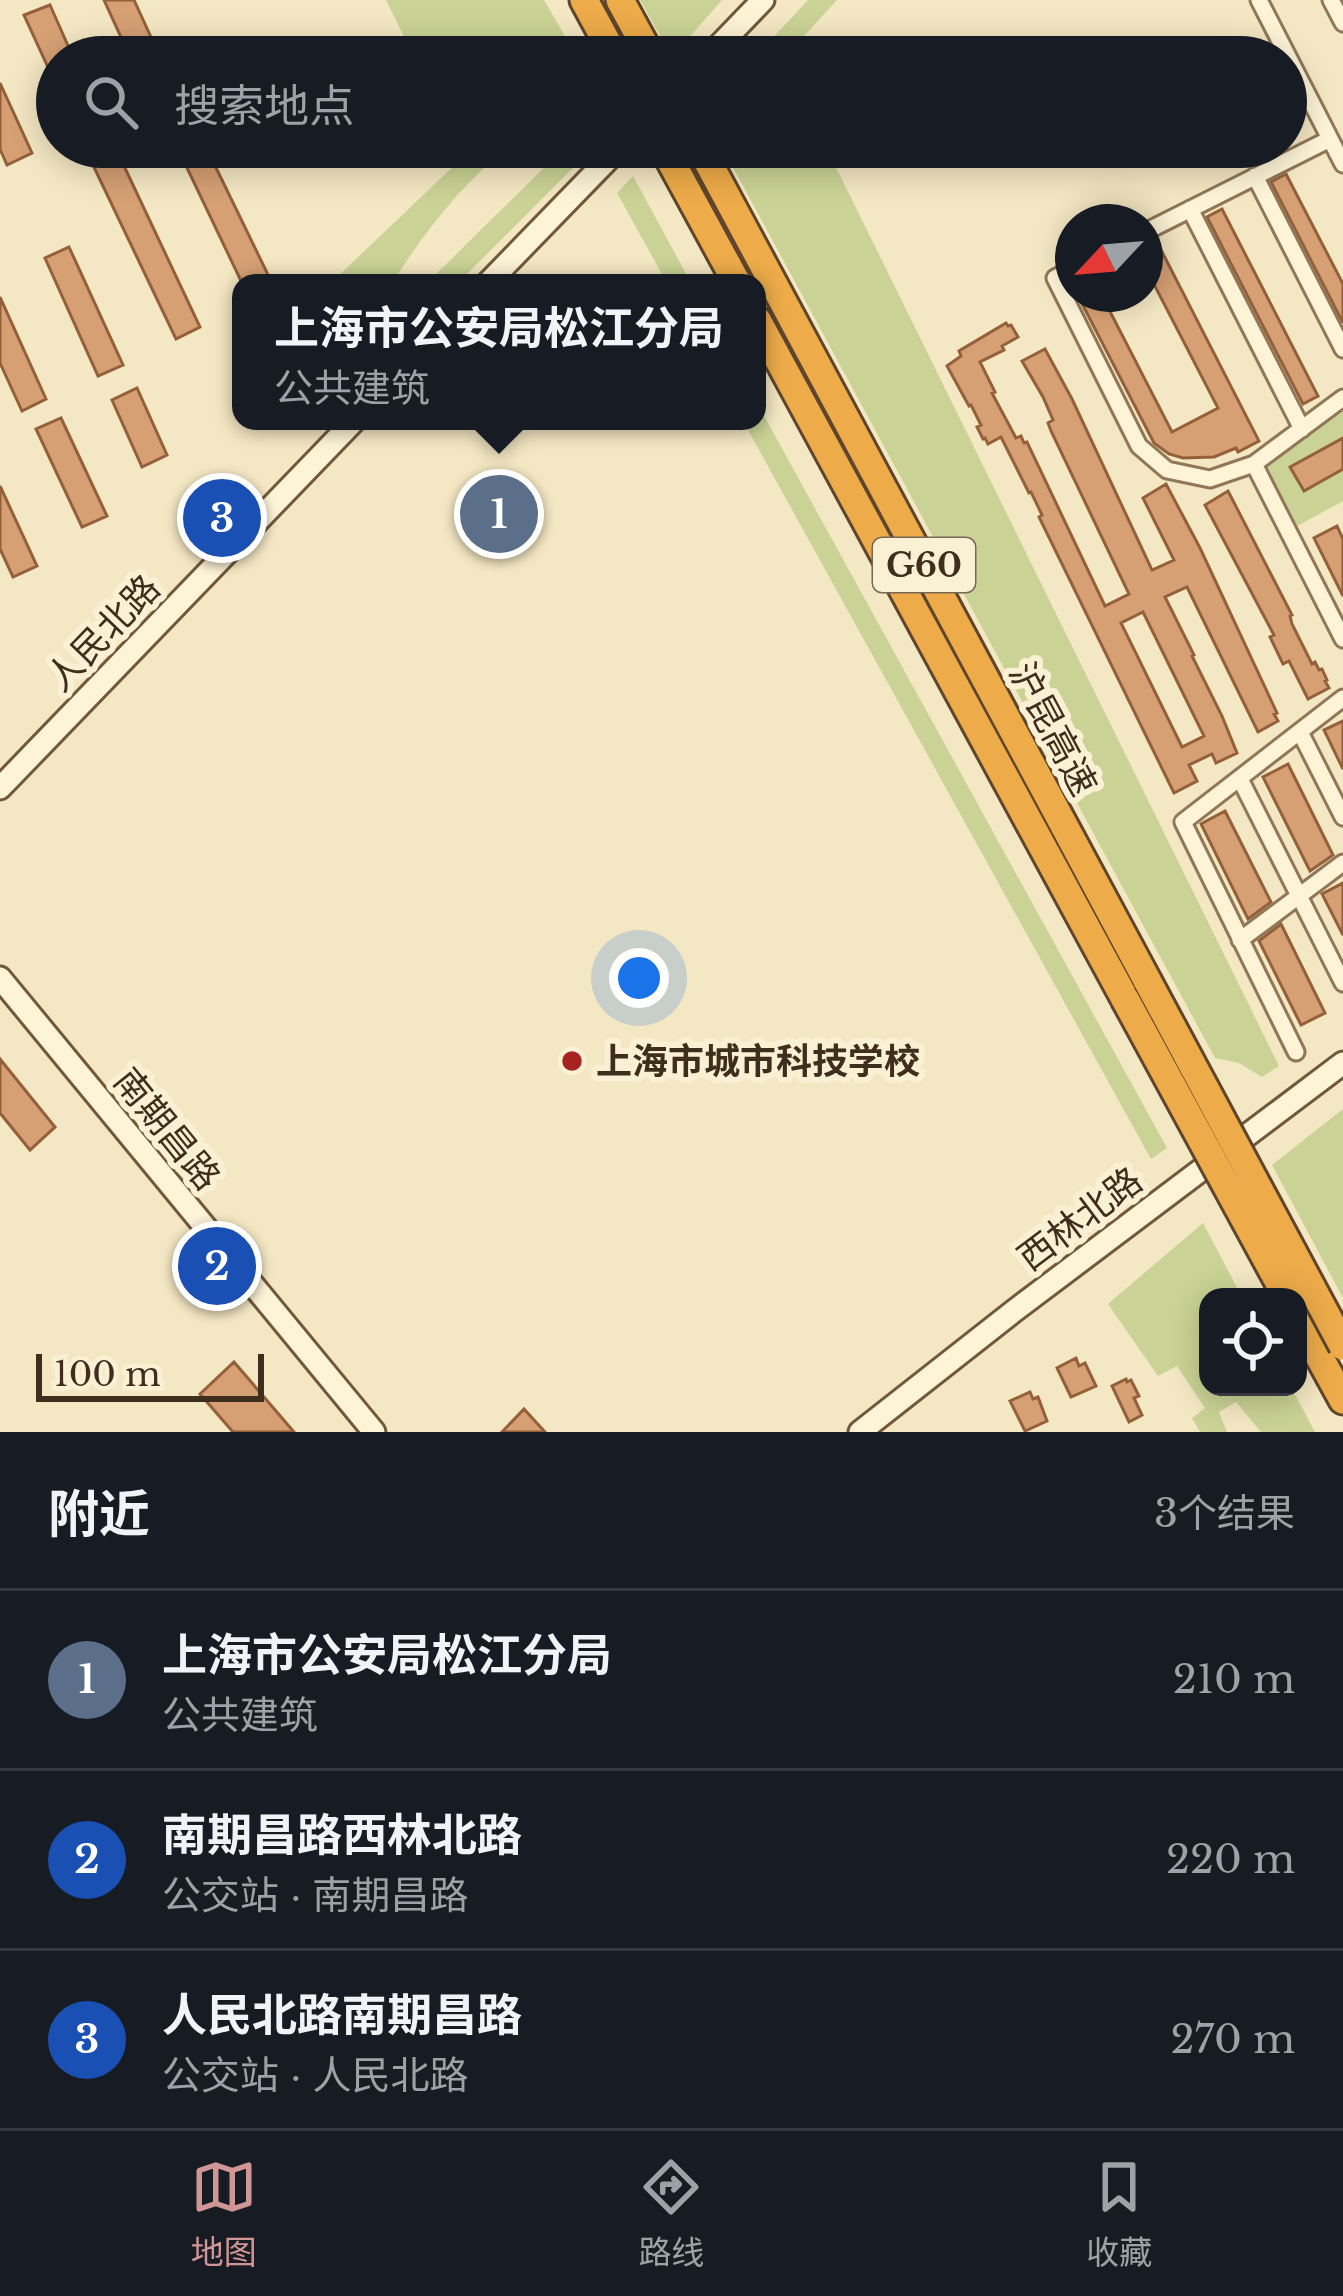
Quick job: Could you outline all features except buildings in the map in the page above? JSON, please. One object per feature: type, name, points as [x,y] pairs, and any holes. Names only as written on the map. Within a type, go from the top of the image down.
[{"type":"highway","points":[[584,0],[604,36]]},
{"type":"highway","points":[[620,0],[639,36]]},
{"type":"highway","points":[[674,168],[732,274]]},
{"type":"highway","name":"沪昆高速","points":[[711,168],[766,274]]},
{"type":"highway","name":"沪昆高速","points":[[766,275],[1136,990],[1283,1288]]},
{"type":"highway","name":"沪昆高速","points":[[766,336],[1343,1346]]},
{"type":"highway","points":[[1307,1334],[1342,1398]]},
{"type":"main road","points":[[728,36],[763,0]]},
{"type":"main road","points":[[497,274],[600,168]]},
{"type":"main road","name":"人民北路","points":[[0,788],[345,430]]},
{"type":"main road","name":"南期昌路","points":[[0,978],[374,1432]]},
{"type":"main road","name":"西林北路","points":[[860,1432],[1343,1063]]},
{"type":"street","points":[[1259,0],[1278,36]]},
{"type":"street","points":[[1331,0],[1343,23]]},
{"type":"street","points":[[1307,92],[1338,152],[1307,161]]},
{"type":"street","points":[[1163,223],[1255,176],[1283,168]]},
{"type":"street","points":[[1255,176],[1343,349]]},
{"type":"street","points":[[1190,209],[1302,429]]},
{"type":"street","points":[[1071,312],[1139,446],[1167,470],[1210,479],[1254,464],[1343,398]]},
{"type":"street","points":[[1254,464],[1343,638]]},
{"type":"street","points":[[1296,1052],[1184,822],[1343,698]]},
{"type":"street","points":[[1300,732],[1343,817]]},
{"type":"street","points":[[1240,779],[1343,983]]},
{"type":"street","points":[[1240,940],[1343,863]]},
{"type":"green space","points":[[386,0],[544,0],[565,36],[404,36]]},
{"type":"green space","points":[[640,0],[722,0],[690,36],[660,36]]},
{"type":"green space","points":[[808,0],[837,0],[804,36],[775,36]]},
{"type":"green space","points":[[451,168],[484,168],[445,210],[398,274],[340,274]]},
{"type":"green space","points":[[544,168],[573,168],[467,274],[436,274]]},
{"type":"green space","points":[[733,168],[836,168],[1279,1066],[1262,1077],[1239,1063],[1215,1058]]},
{"type":"green space","points":[[633,176],[686,274],[662,274],[617,193]]},
{"type":"green space","points":[[1343,398],[1343,501],[1288,531],[1254,464]]},
{"type":"green space","points":[[766,419],[1167,1148],[1151,1159],[748,430],[766,430]]},
{"type":"green space","points":[[1343,1109],[1343,1298],[1272,1165]]},
{"type":"green space","points":[[1203,1223],[1237,1288],[1199,1288],[1199,1396],[1296,1396],[1315,1432],[1261,1432],[1236,1402],[1219,1412],[1227,1432],[1200,1432],[1192,1418],[1205,1408],[1177,1366],[1158,1376],[1108,1304]]},
{"type":"place","name":"上海市公安局松江分局","points":[[499,514]]},
{"type":"place","name":"人民北路南期昌路","points":[[222,518]]},
{"type":"place","name":"上海市城市科技学校","points":[[572,1061]]},
{"type":"place","name":"南期昌路西林北路","points":[[217,1266]]}]
